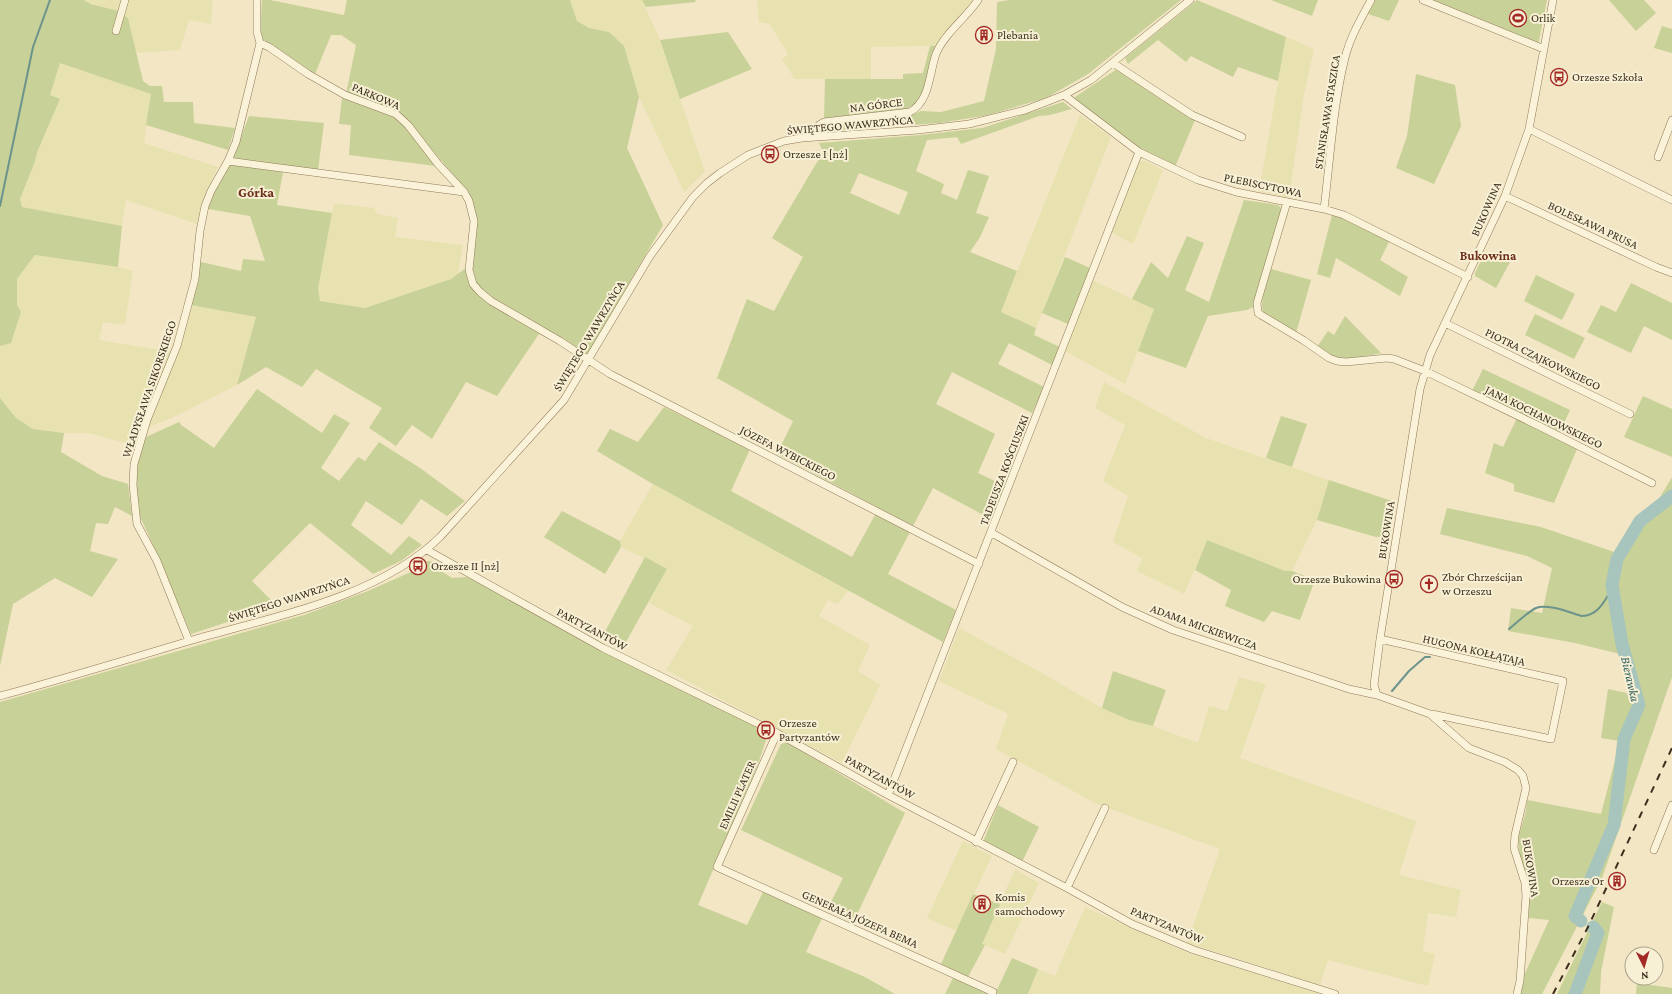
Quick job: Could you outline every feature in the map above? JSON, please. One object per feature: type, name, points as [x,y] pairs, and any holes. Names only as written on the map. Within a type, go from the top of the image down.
[{"type":"street","points":[[116,31],[125,0]]},
{"type":"street","name":"WŁADYSŁAWA SIKORSKIEGO","points":[[189,641],[157,562],[137,524],[133,474],[134,464],[142,435],[169,367],[185,320],[195,279],[200,231],[205,206],[211,191],[228,161],[237,137],[260,43],[257,32],[257,0]]},
{"type":"street","name":"NA GÓRCE","points":[[816,136],[819,125],[824,122],[910,112],[916,108],[924,98],[938,49],[978,0]]},
{"type":"street","name":"ŚWIĘTEGO WAWRZYŃCA","points":[[0,696],[308,607],[384,578],[427,550],[561,404],[650,256],[684,209],[703,186],[735,163],[765,148],[789,140],[816,136],[918,130],[968,124],[1024,110],[1064,95],[1091,80],[1190,0]]},
{"type":"street","name":"STANISŁAWA STASZICA","points":[[1324,210],[1339,89],[1345,58],[1357,25],[1371,0]]},
{"type":"street","points":[[1423,0],[1544,49]]},
{"type":"street","name":"BUKOWINA","points":[[1517,994],[1520,982],[1526,896],[1525,883],[1516,857],[1515,835],[1526,796],[1525,782],[1518,770],[1505,762],[1469,748],[1430,714],[1377,695],[1374,685],[1408,455],[1420,389],[1430,355],[1505,196],[1529,130],[1553,0]]},
{"type":"street","name":"PARKOWA","points":[[260,43],[269,47],[308,74],[345,95],[396,114],[408,125],[438,164],[464,192],[472,210],[474,221],[469,270],[473,284],[491,301],[560,341],[588,360]]},
{"type":"street","points":[[1113,63],[1192,114],[1242,137]]},
{"type":"street","name":"PLEBISCYTOWA","points":[[1064,95],[1139,152],[1198,180],[1236,192],[1344,215],[1468,276]]},
{"type":"street","points":[[1658,157],[1672,120]]},
{"type":"street","points":[[1529,130],[1672,200]]},
{"type":"street","name":"TADEUSZA KOŚCIUSZKI","points":[[888,795],[992,533],[1139,152]]},
{"type":"street","points":[[228,161],[464,192]]},
{"type":"street","name":"BOLESŁAWA PRUSA","points":[[1505,196],[1656,267],[1672,273]]},
{"type":"street","name":"JANA KOCHANOWSKIEGO","points":[[1287,202],[1257,304],[1258,313],[1303,340],[1329,358],[1346,362],[1387,358],[1394,359],[1425,371],[1652,483]]},
{"type":"street","name":"PIOTRA CZAJKOWSKIEGO","points":[[1445,323],[1630,414]]},
{"type":"street","name":"JÓZEFA WYBICKIEGO","points":[[588,360],[610,374],[979,564]]},
{"type":"street","name":"ADAMA MICKIEWICZA","points":[[992,533],[1122,607],[1174,630],[1348,689],[1377,695]]},
{"type":"street","name":"PARTYZANTÓW","points":[[427,550],[603,648],[777,733],[888,795],[1067,888],[1132,924],[1194,950],[1336,994]]},
{"type":"street","name":"HUGONA KOŁŁĄTAJA","points":[[1380,639],[1563,682],[1551,739],[1430,714]]},
{"type":"street","name":"EMILII PLATER","points":[[717,867],[777,733]]},
{"type":"street","points":[[976,842],[1013,762]]},
{"type":"street","points":[[1654,850],[1672,805]]},
{"type":"street","points":[[1067,888],[1105,808]]},
{"type":"street","name":"GENERAŁA JÓZEFA BEMA","points":[[717,867],[993,992]]},
{"type":"shaded area","points":[[84,0],[213,0],[211,24],[189,20],[180,50],[136,53],[128,18]]},
{"type":"shaded area","points":[[570,0],[642,0],[660,40],[705,172],[684,192],[639,97],[624,46],[609,32],[589,28],[577,21]]},
{"type":"shaded area","points":[[757,0],[973,0],[937,46],[871,47],[871,79],[795,79],[782,60],[788,54],[770,24],[759,22]]},
{"type":"shaded area","points":[[1286,37],[1314,49],[1304,94],[1289,198],[1259,191]]},
{"type":"shaded area","points":[[60,62],[151,94],[144,143],[218,167],[202,203],[197,224],[126,200],[122,226],[22,207],[20,199],[38,150],[60,99],[50,95]]},
{"type":"shaded area","points":[[1080,115],[1111,137],[1036,328],[1001,312]]},
{"type":"shaded area","points":[[1139,161],[1145,161],[1163,170],[1133,244],[1112,233]]},
{"type":"shaded area","points":[[334,203],[374,208],[378,214],[398,218],[395,237],[463,245],[458,274],[451,279],[365,308],[320,301],[318,289]]},
{"type":"shaded area","points":[[35,255],[118,267],[133,271],[125,325],[103,322],[99,340],[172,352],[133,445],[88,433],[64,433],[33,429],[16,418],[0,398],[0,346],[11,343],[21,312],[17,305],[17,279]]},
{"type":"shaded area","points":[[1092,280],[1154,309],[1125,384],[1065,351]]},
{"type":"shaded area","points":[[191,305],[256,317],[237,385],[176,416],[147,428]]},
{"type":"shaded area","points":[[1104,382],[1206,438],[1329,480],[1317,520],[1292,571],[1285,571],[1207,540],[1184,594],[1137,571],[1142,558],[1113,542],[1128,496],[1103,481],[1125,425],[1095,408]]},
{"type":"shaded area","points":[[653,484],[848,591],[838,604],[828,600],[819,616],[870,645],[858,671],[880,685],[842,763],[666,670],[693,626],[649,603],[667,569],[621,547],[620,541]]},
{"type":"shaded area","points":[[959,628],[1044,674],[1102,708],[1129,720],[1153,726],[1198,743],[1209,706],[1227,711],[1239,677],[1266,684],[1240,758],[1416,821],[1399,875],[1461,890],[1456,917],[1428,913],[1423,951],[1435,954],[1428,986],[1328,960],[1320,985],[1187,943],[1220,849],[1097,804],[996,749],[1008,714],[939,681]]},
{"type":"shaded area","points":[[963,841],[992,856],[956,931],[927,918]]},
{"type":"shaded area","points":[[1015,869],[1039,883],[1005,954],[982,944]]},
{"type":"shaded area","points":[[1085,907],[1186,952],[1318,993],[1028,994],[1038,969],[1055,976]]},
{"type":"green space","points":[[0,0],[84,0],[91,4],[118,11],[128,18],[143,81],[150,86],[162,86],[164,102],[193,102],[194,123],[235,128],[228,150],[146,125],[151,94],[60,63],[50,95],[60,99],[38,150],[20,199],[22,207],[122,226],[118,267],[35,255],[17,279],[17,305],[21,312],[11,343],[0,346]]},
{"type":"green space","points":[[262,0],[270,0],[344,15],[347,0],[570,0],[577,21],[589,28],[609,32],[624,46],[639,97],[627,148],[663,225],[586,357],[539,334],[497,396],[466,382],[432,439],[412,425],[396,446],[369,428],[382,408],[316,369],[302,387],[266,367],[237,385],[256,317],[191,305],[201,262],[241,271],[243,259],[265,261],[250,216],[208,209],[212,195],[229,164],[283,172],[277,205],[332,213],[318,289],[320,301],[365,308],[451,279],[471,264],[475,246],[476,230],[469,198],[461,184],[407,120],[346,94],[356,45],[341,35],[331,35],[315,74],[263,41],[260,34]]},
{"type":"green space","points":[[642,0],[695,0],[696,2],[646,7]]},
{"type":"green space","points":[[1009,0],[1181,0],[1088,74],[1046,98],[988,115],[940,123],[836,130],[839,124],[909,116],[921,111],[941,112],[984,101],[996,49],[997,2]]},
{"type":"green space","points":[[1197,0],[1286,37],[1278,81],[1238,67],[1233,77],[1191,56],[1186,62],[1158,40],[1128,64],[1125,58]]},
{"type":"green space","points":[[1271,0],[1318,0],[1312,16]]},
{"type":"green space","points":[[1375,0],[1399,0],[1389,21],[1368,14]]},
{"type":"green space","points":[[1423,0],[1547,0],[1538,46]]},
{"type":"green space","points":[[1609,0],[1644,0],[1656,13],[1636,31]]},
{"type":"green space","points":[[1662,26],[1672,29],[1672,53],[1654,48]]},
{"type":"green space","points":[[728,32],[752,69],[680,99],[660,40]]},
{"type":"green space","points":[[930,46],[937,46],[922,93],[917,103],[906,109],[824,119],[825,79],[903,79],[903,74],[923,73]]},
{"type":"green space","points":[[1117,69],[1195,120],[1175,167],[1141,150],[1075,102],[1075,97]]},
{"type":"green space","points":[[1416,74],[1455,85],[1461,126],[1434,184],[1396,168],[1407,136]]},
{"type":"green space","points":[[342,98],[394,117],[407,128],[436,166],[349,155],[351,125],[339,124]]},
{"type":"green space","points":[[1063,102],[1072,109],[1050,115],[1039,116],[961,144],[957,137],[927,140],[916,171],[944,184],[941,193],[957,200],[968,170],[989,176],[976,213],[989,217],[980,237],[970,252],[1017,271],[1001,312],[1036,328],[1034,335],[1060,347],[1054,366],[1009,343],[998,364],[1044,387],[1032,413],[952,372],[936,404],[995,434],[978,473],[1005,486],[991,519],[933,488],[913,526],[777,454],[793,421],[717,378],[747,299],[774,311],[803,257],[772,238],[823,152],[819,143],[921,135],[982,128]],"holes":[[[859,173],[908,192],[899,215],[850,193]]]},
{"type":"green space","points":[[249,116],[324,123],[318,170],[233,158]]},
{"type":"green space","points":[[1244,200],[1278,205],[1282,209],[1255,306],[1247,310],[1208,316],[1186,368],[1138,351],[1154,309],[1132,299],[1151,262],[1168,278],[1187,236],[1204,243],[1185,290],[1209,302]]},
{"type":"green space","points":[[1332,215],[1347,219],[1390,240],[1380,260],[1408,277],[1400,296],[1336,258],[1330,278],[1317,274]]},
{"type":"green space","points":[[1485,252],[1510,262],[1496,288],[1475,276]]},
{"type":"green space","points":[[1065,257],[1090,268],[1068,324],[1042,313]]},
{"type":"green space","points":[[1271,269],[1311,280],[1296,333],[1273,321],[1263,312],[1262,300]]},
{"type":"green space","points":[[1536,275],[1575,294],[1562,320],[1524,301]]},
{"type":"green space","points":[[1631,283],[1672,303],[1672,340],[1644,326],[1631,353],[1587,332],[1601,305],[1616,312]]},
{"type":"green space","points":[[1535,314],[1585,338],[1574,359],[1525,335]]},
{"type":"green space","points":[[1345,316],[1381,353],[1348,359],[1325,353],[1317,347],[1328,331],[1334,335]]},
{"type":"green space","points":[[1483,369],[1570,410],[1560,432],[1472,391]]},
{"type":"green space","points":[[257,389],[322,433],[334,414],[350,423],[321,468],[339,481],[358,457],[365,461],[379,442],[420,468],[465,501],[447,516],[421,499],[402,525],[366,501],[351,525],[391,555],[409,536],[422,545],[401,561],[373,574],[310,523],[252,581],[277,606],[191,634],[138,512],[136,468],[146,437],[179,422],[181,425],[214,448]]},
{"type":"green space","points":[[1643,396],[1672,409],[1672,457],[1624,437]]},
{"type":"green space","points":[[0,398],[16,418],[33,429],[64,433],[61,452],[102,476],[128,484],[132,516],[115,507],[108,524],[96,523],[90,551],[118,559],[92,597],[55,578],[13,604],[0,666]]},
{"type":"green space","points":[[664,407],[750,449],[731,491],[852,557],[876,513],[910,532],[888,574],[956,610],[943,642],[653,484],[597,451],[610,429],[638,442]]},
{"type":"green space","points":[[1281,416],[1307,424],[1292,467],[1266,458]]},
{"type":"green space","points":[[1517,418],[1577,449],[1554,503],[1514,491],[1514,484],[1485,473],[1494,443],[1503,447]]},
{"type":"green space","points":[[1672,477],[1672,677],[1602,878],[1542,994],[1520,994],[1523,978],[1549,920],[1529,918],[1529,884],[1520,856],[1518,839],[1526,811],[1527,800],[1601,814],[1620,741],[1601,738],[1608,689],[1631,694],[1620,654],[1575,643],[1508,631],[1511,608],[1542,613],[1552,568],[1527,556],[1440,534],[1447,508],[1541,527],[1617,553],[1639,516],[1659,499]]},
{"type":"green space","points":[[1329,480],[1395,502],[1390,536],[1376,537],[1317,520]]},
{"type":"green space","points":[[562,511],[620,541],[621,547],[605,574],[544,537]]},
{"type":"green space","points":[[1207,540],[1285,571],[1292,571],[1315,580],[1300,620],[1272,611],[1264,622],[1225,606],[1231,590],[1195,570]]},
{"type":"green space","points":[[645,557],[667,569],[622,649],[601,639]]},
{"type":"green space","points":[[427,561],[438,562],[441,571],[452,578],[467,577],[608,653],[759,728],[766,740],[757,767],[698,905],[747,925],[764,890],[823,916],[806,952],[865,977],[895,994],[0,994],[0,702],[304,615],[368,591],[422,567]]},
{"type":"green space","points":[[1113,671],[1166,690],[1153,726],[1129,720],[1102,708]]},
{"type":"green space","points":[[787,742],[905,813],[853,923],[827,910],[843,878],[741,830],[781,744]]},
{"type":"green space","points":[[998,805],[1039,827],[1022,862],[983,842]]},
{"type":"green space","points":[[973,894],[1000,904],[982,944],[985,945],[968,977],[941,964]]},
{"type":"green space","points":[[1602,902],[1614,907],[1601,972],[1600,994],[1557,994]]},
{"type":"green space","points":[[1012,958],[1038,969],[1028,994],[995,994]]},
{"type":"green space","points":[[954,976],[991,994],[945,994]]},
{"type":"green space","points":[[1637,986],[1658,986],[1672,988],[1672,994],[1636,994]]},
{"type":"waterway","points":[[0,206],[33,47],[50,0]]},
{"type":"waterway","name":"Bierawka","points":[[1581,921],[1575,916],[1614,825],[1624,739],[1639,705],[1622,644],[1612,585],[1617,559],[1640,521],[1672,496]]},
{"type":"waterway","points":[[1509,629],[1529,612],[1541,607],[1566,611],[1582,616],[1588,615],[1600,607],[1612,589]]},
{"type":"waterway","points":[[1392,691],[1409,671],[1425,657],[1430,657]]},
{"type":"waterway","name":"Bierawka","points":[[1575,994],[1598,933],[1593,927]]},
{"type":"railway","points":[[1553,994],[1588,927],[1672,748]]},
{"type":"place","name":"Orlik","points":[[1518,18]]},
{"type":"place","name":"Plebania","points":[[984,35]]},
{"type":"place","name":"Orzesze Szkoła","points":[[1559,77]]},
{"type":"place","name":"Orzesze I [nż]","points":[[770,154]]},
{"type":"place","name":"Orzesze II [nż]","points":[[418,566]]},
{"type":"place","name":"Orzesze Bukowina","points":[[1394,579]]},
{"type":"place","name":"Zbór Chrześcijan w Orzeszu","points":[[1429,584]]},
{"type":"place","name":"Orzesze Partyzantów","points":[[766,730]]},
{"type":"place","name":"Orzesze Or","points":[[1617,881]]},
{"type":"place","name":"Komis samochodowy","points":[[982,904]]},
{"type":"district","name":"Górka","points":[[256,192]]},
{"type":"district","name":"Bukowina","points":[[1488,255]]}]
